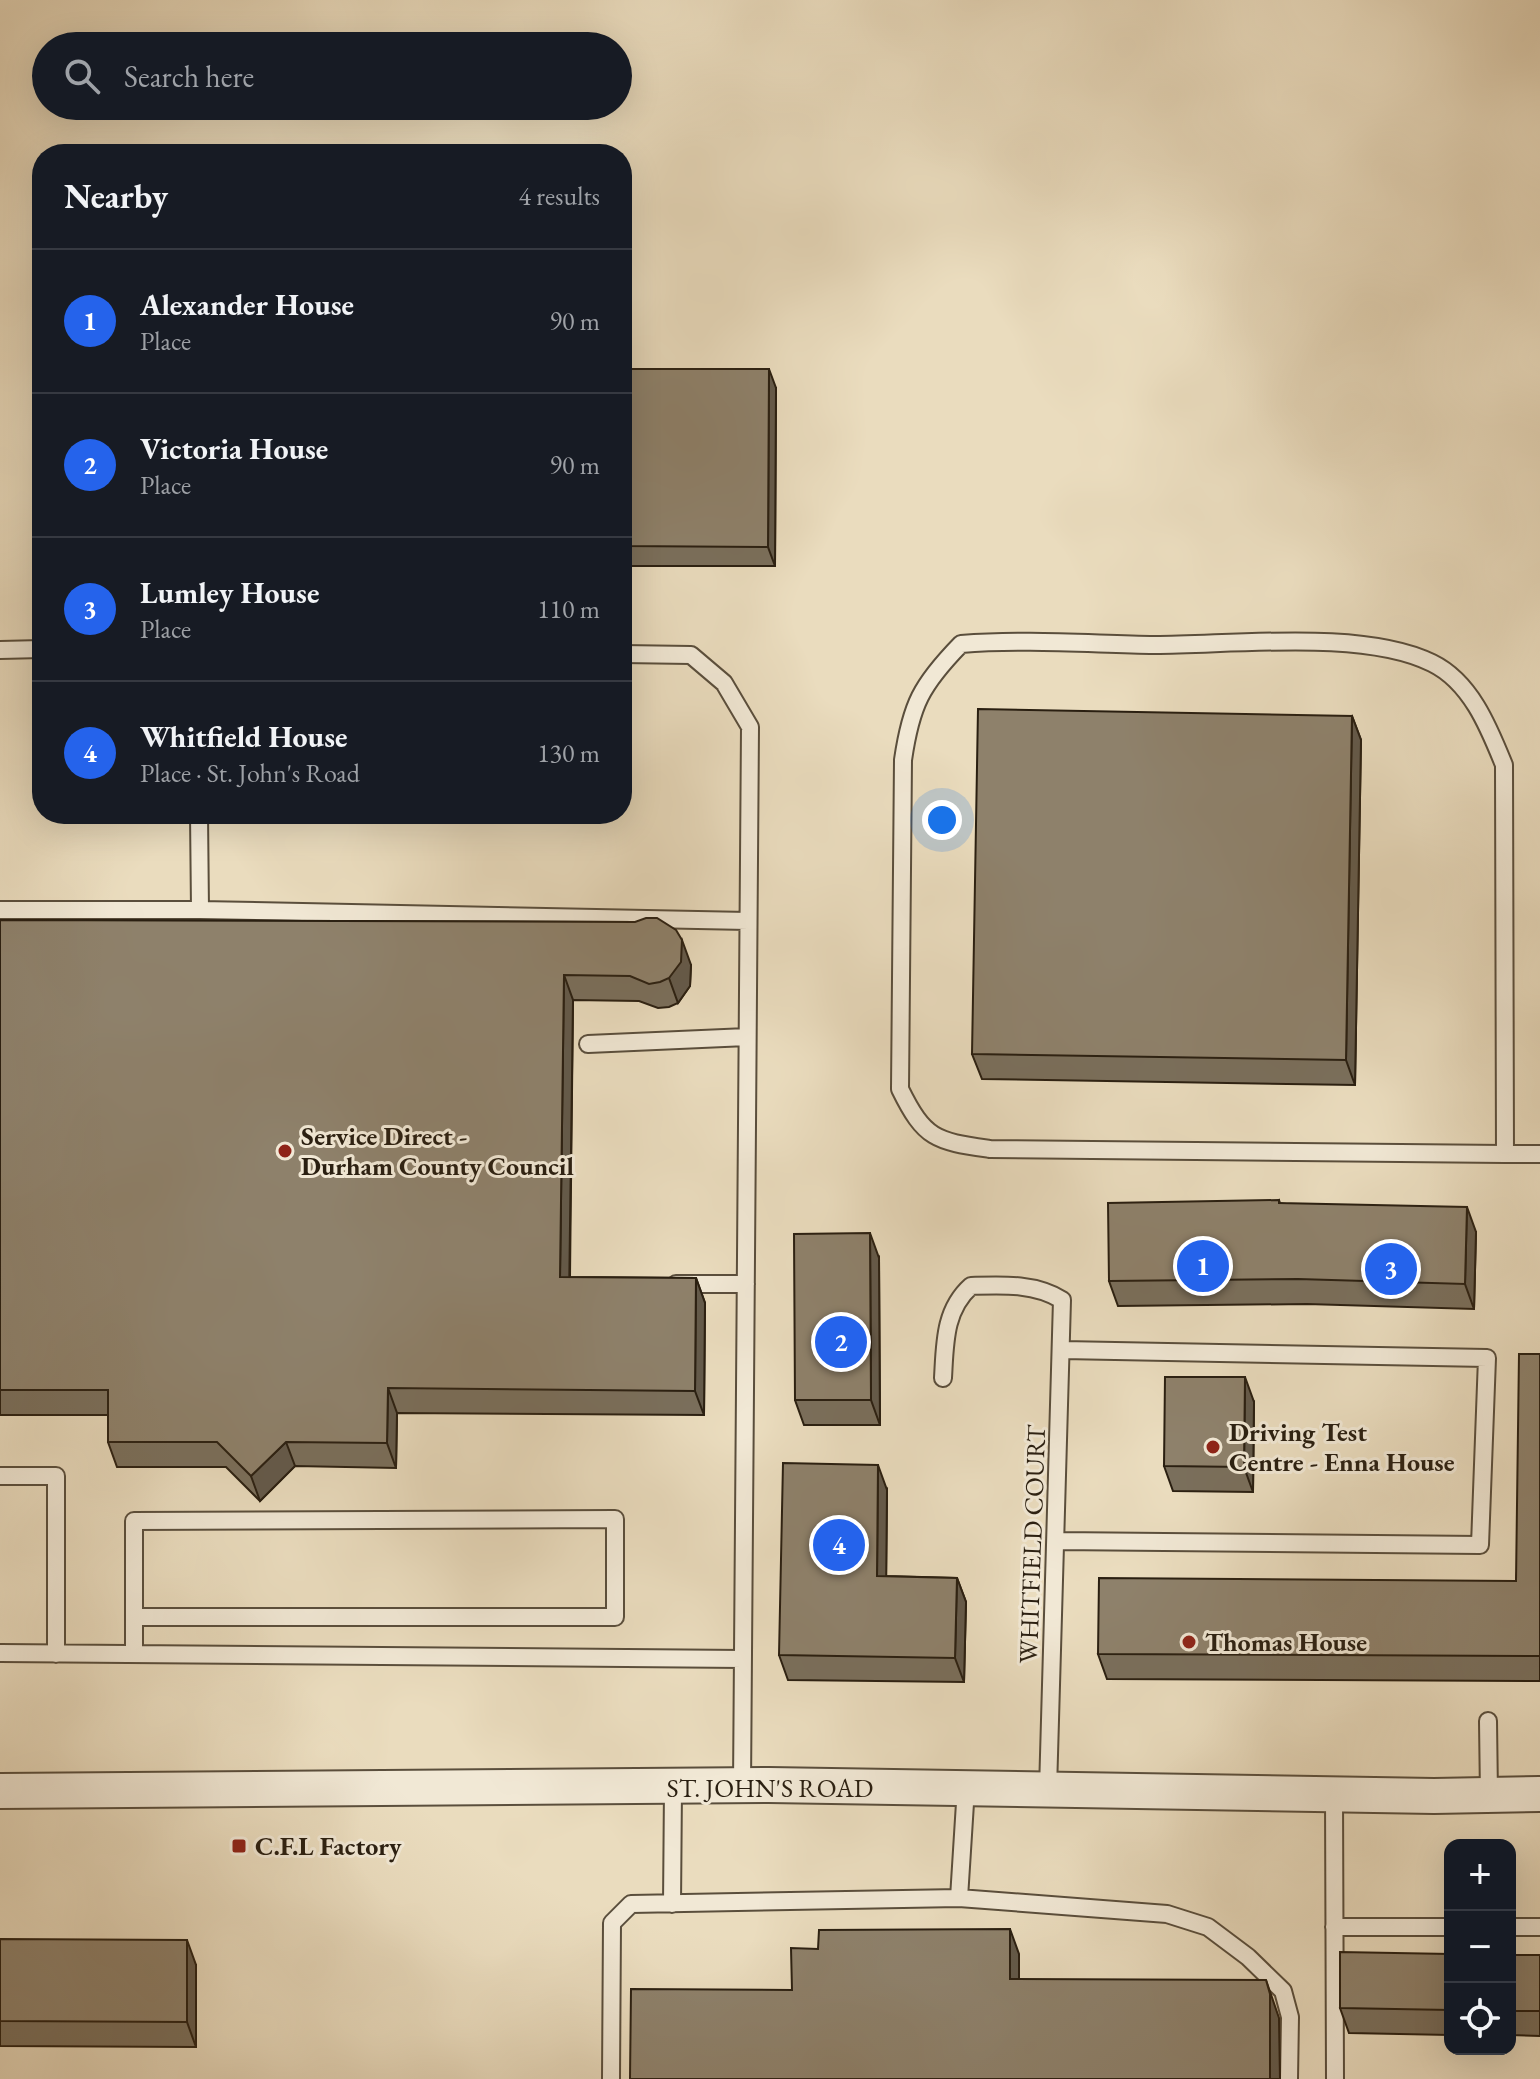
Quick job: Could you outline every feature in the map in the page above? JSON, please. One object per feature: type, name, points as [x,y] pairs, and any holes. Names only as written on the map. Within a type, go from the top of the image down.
[{"type":"street","name":"ST. JOHN'S ROAD","points":[[0,1791],[742,1786],[966,1787],[1334,1795],[1540,1794]]},
{"type":"lane","points":[[1505,1154],[1504,765],[1486,719],[1454,680],[1434,664],[1398,650],[1337,644],[1153,645],[1014,640],[961,644],[934,672],[910,714],[903,760],[900,1089],[916,1122],[943,1142],[990,1149],[1505,1154],[1540,1154]]},
{"type":"lane","points":[[0,650],[32,649]]},
{"type":"lane","points":[[632,654],[691,655],[724,683],[750,727],[742,1786]]},
{"type":"lane","points":[[199,824],[200,910]]},
{"type":"lane","points":[[0,910],[200,910],[748,921]]},
{"type":"lane","points":[[588,1044],[747,1037]]},
{"type":"lane","points":[[658,1284],[746,1284]]},
{"type":"lane","name":"WHITFIELD COURT","points":[[943,1378],[946,1331],[957,1299],[971,1286],[1020,1286],[1047,1291],[1062,1300],[1063,1350],[1048,1790]]},
{"type":"lane","points":[[1057,1541],[1480,1545],[1487,1358],[1063,1350]]},
{"type":"lane","points":[[0,1476],[56,1476],[56,1654]]},
{"type":"lane","points":[[134,1617],[150,1617],[165,1617],[181,1617],[196,1617],[212,1617],[227,1617],[243,1617],[258,1617],[274,1617],[289,1617],[305,1617],[320,1617],[336,1617],[351,1617],[367,1617],[382,1617],[398,1617],[413,1617],[429,1617],[444,1617],[460,1617],[476,1617],[491,1617],[507,1617],[522,1617],[538,1617],[553,1617],[569,1617],[584,1617],[600,1617],[615,1617],[615,1519],[134,1521],[134,1610],[134,1625],[134,1654]]},
{"type":"lane","points":[[0,1653],[743,1659]]},
{"type":"lane","points":[[1488,1721],[1489,1795]]},
{"type":"lane","points":[[959,1898],[966,1787]]},
{"type":"lane","points":[[672,1904],[673,1788]]},
{"type":"lane","points":[[1334,1795],[1335,2079]]},
{"type":"lane","points":[[611,2079],[612,1923],[631,1904],[959,1898],[1167,1914],[1208,1927],[1248,1957],[1283,1991],[1290,2017],[1289,2079]]},
{"type":"lane","points":[[1334,1927],[1444,1927]]},
{"type":"lane","points":[[1516,1927],[1540,1927]]},
{"type":"building","points":[[632,369],[769,369],[768,547],[632,546]]},
{"type":"building","points":[[978,709],[1352,716],[1346,1060],[972,1054]]},
{"type":"building","name":"Service Direct - Durham County Council","points":[[657,918],[676,930],[682,940],[681,962],[669,978],[649,984],[630,976],[564,975],[560,1277],[696,1278],[695,1391],[388,1388],[387,1443],[286,1442],[251,1476],[217,1442],[108,1442],[108,1390],[0,1390],[0,920],[635,922]]},
{"type":"building","points":[[1279,1200],[1279,1203],[1467,1207],[1465,1284],[1298,1279],[1109,1281],[1108,1203]]},
{"type":"building","points":[[870,1233],[871,1400],[795,1400],[794,1234]]},
{"type":"building","points":[[1519,1354],[1540,1354],[1540,1656],[1098,1654],[1099,1578],[1516,1581]]},
{"type":"building","name":"Driving Test Centre - Enna House","points":[[1165,1377],[1245,1377],[1244,1467],[1164,1466]]},
{"type":"building","points":[[783,1463],[878,1465],[877,1576],[957,1578],[955,1658],[779,1655]]},
{"type":"building","points":[[1010,1929],[1010,1979],[1266,1980],[1270,1994],[1270,2079],[630,2079],[631,1989],[792,1990],[791,1948],[818,1949],[819,1930]]},
{"type":"building","points":[[0,1939],[187,1940],[187,2022],[0,2021]]},
{"type":"building","points":[[1340,1952],[1444,1954],[1444,2010],[1340,2008]]},
{"type":"building","points":[[1516,1955],[1540,1955],[1540,2011],[1516,2011]]},
{"type":"place","name":"Service Direct - Durham County Council","points":[[285,1151]]},
{"type":"place","name":"Alexander House","points":[[1203,1266]]},
{"type":"place","name":"Lumley House","points":[[1391,1269]]},
{"type":"place","name":"Victoria House","points":[[841,1342]]},
{"type":"place","name":"Driving Test Centre - Enna House","points":[[1213,1447]]},
{"type":"place","name":"Whitfield House","points":[[839,1545]]},
{"type":"place","name":"Thomas House","points":[[1189,1642]]},
{"type":"place","name":"C.F.L Factory","points":[[239,1846]]}]
